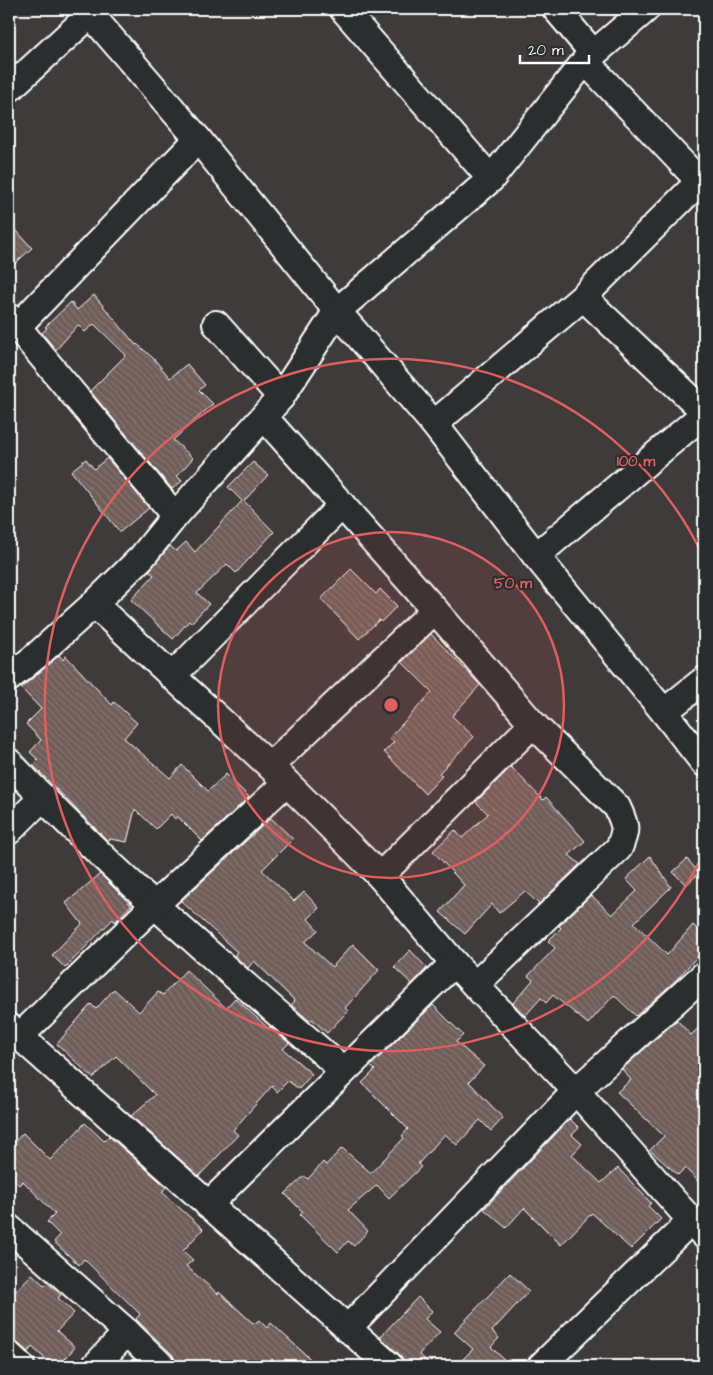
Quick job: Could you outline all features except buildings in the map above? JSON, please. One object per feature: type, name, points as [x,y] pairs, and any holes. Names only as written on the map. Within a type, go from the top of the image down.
[{"type":"street","points":[[343,9],[491,179]]},
{"type":"street","points":[[434,424],[583,297],[702,183],[589,57],[556,9]]},
{"type":"street","points":[[9,678],[94,604],[142,556],[281,397],[337,312],[491,179],[589,57],[646,9]]},
{"type":"street","points":[[9,89],[88,11],[198,139],[337,312],[434,424],[536,556],[704,763]]},
{"type":"street","points":[[175,516],[13,322],[198,139]]},
{"type":"street","points":[[536,556],[704,413],[583,297]]},
{"type":"street","points":[[216,324],[281,397]]},
{"type":"street","points":[[264,417],[533,724],[617,807],[625,823],[624,836],[619,848],[476,985]]},
{"type":"street","points":[[172,676],[342,505]]},
{"type":"street","points":[[94,604],[278,774],[380,876],[454,963],[576,1091],[698,1227],[541,1366]]},
{"type":"street","points":[[390,1366],[14,1032],[155,906],[435,610]]},
{"type":"street","points":[[664,712],[704,680]]},
{"type":"street","points":[[380,876],[533,724]]},
{"type":"street","points":[[9,762],[42,798],[155,906],[343,1070]]},
{"type":"street","points":[[9,831],[42,798]]},
{"type":"street","points":[[208,1205],[343,1070],[454,963]]},
{"type":"street","points":[[347,1328],[576,1091],[704,975]]},
{"type":"street","points":[[9,1228],[127,1332],[162,1366]]},
{"type":"street","points":[[95,1366],[127,1332]]},
{"type":"street","points":[[9,1355],[22,1366]]}]
